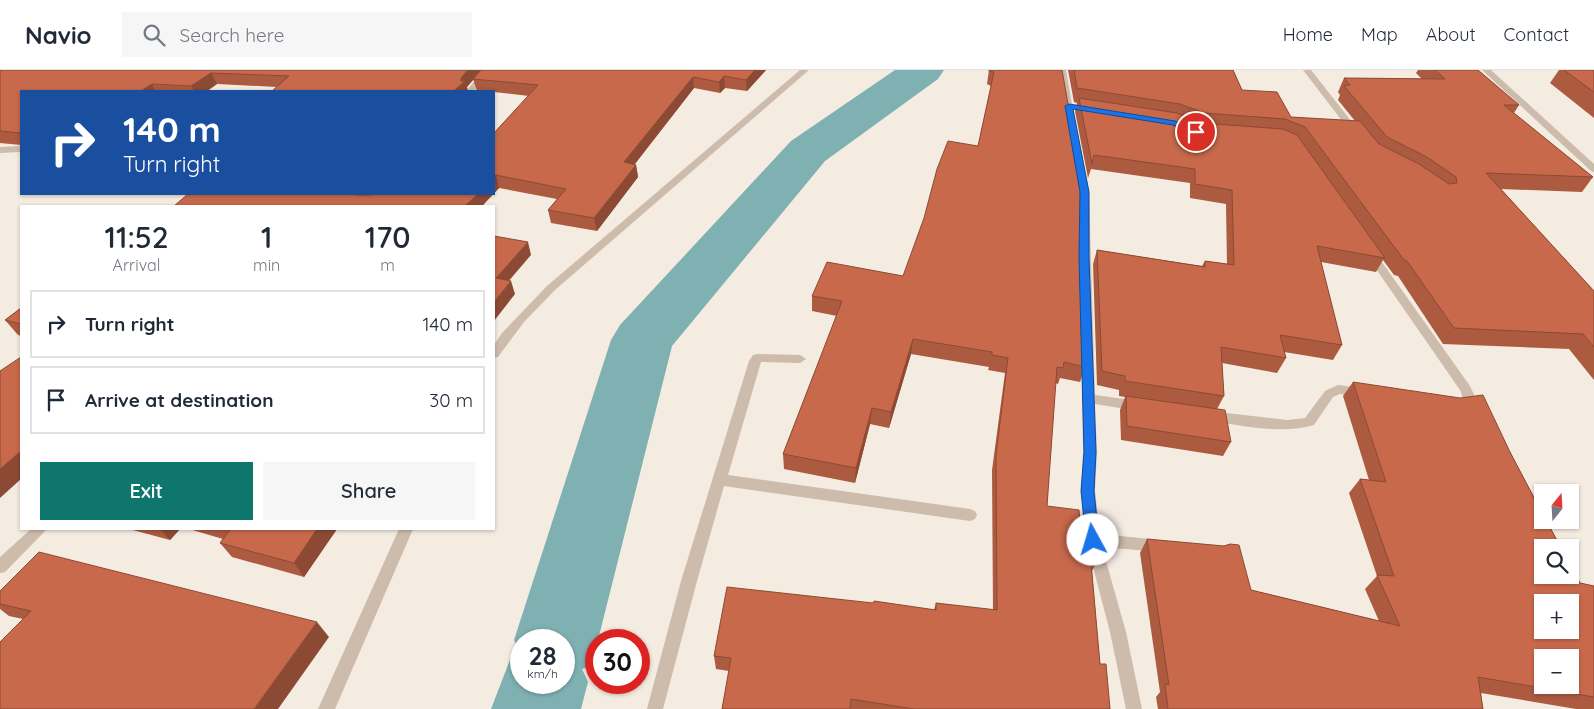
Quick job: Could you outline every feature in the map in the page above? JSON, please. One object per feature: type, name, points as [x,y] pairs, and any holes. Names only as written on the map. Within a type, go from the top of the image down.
[{"type":"street","points":[[471,90],[488,70]]},
{"type":"street","points":[[495,352],[510,330],[569,273],[805,70]]},
{"type":"street","points":[[1062,70],[1084,192],[1090,452],[1088,491],[1093,540],[1118,632],[1134,709]]},
{"type":"street","points":[[1307,70],[1361,140]]},
{"type":"street","points":[[1486,70],[1594,168]]},
{"type":"street","points":[[1069,106],[1107,112]]},
{"type":"street","points":[[0,150],[20,149]]},
{"type":"street","points":[[1363,243],[1466,390],[1470,399],[1465,403],[1449,406],[1440,404]]},
{"type":"street","points":[[655,709],[689,582],[721,480],[754,361],[757,358],[764,357],[800,359]]},
{"type":"street","points":[[1196,414],[1288,424],[1309,422],[1329,394],[1338,389],[1375,395]]},
{"type":"street","points":[[1088,398],[1147,407]]},
{"type":"street","points":[[721,480],[970,515]]},
{"type":"street","points":[[0,567],[39,530]]},
{"type":"street","points":[[326,709],[406,530]]},
{"type":"street","points":[[1093,540],[1177,548]]},
{"type":"building","points":[[0,70],[468,70],[461,78],[461,81],[465,81],[455,90],[273,90],[289,76],[211,73],[191,86],[152,84],[143,90],[20,90],[20,133],[0,131]]},
{"type":"building","points":[[481,70],[755,70],[746,80],[724,76],[719,82],[693,77],[624,162],[636,165],[594,218],[548,210],[566,189],[495,176],[495,132],[538,85],[473,79]]},
{"type":"building","points":[[989,70],[1062,70],[1081,177],[1085,367],[1064,362],[1063,368],[1057,367],[1047,506],[1079,510],[1080,522],[1090,523],[1096,563],[1091,563],[1100,664],[1106,664],[1110,709],[914,709],[851,699],[850,709],[722,709],[731,658],[714,656],[727,587],[873,603],[874,601],[936,610],[936,603],[997,610],[996,455],[1008,358],[992,355],[992,352],[913,339],[891,412],[872,408],[856,468],[783,454],[842,301],[812,296],[827,262],[903,276],[924,218],[937,169],[948,141],[978,146],[994,72]]},
{"type":"building","points":[[1074,70],[1233,70],[1242,90],[1277,92],[1291,117],[1360,121],[1379,144],[1419,164],[1449,184],[1457,183],[1456,177],[1427,157],[1387,137],[1344,86],[1350,85],[1344,78],[1445,79],[1435,70],[1478,70],[1519,105],[1504,105],[1593,177],[1486,173],[1594,291],[1594,347],[1583,334],[1454,328],[1407,261],[1404,260],[1305,127],[1285,119],[1204,113],[1180,104],[1077,88]]},
{"type":"building","points":[[1564,70],[1594,70],[1594,92]]},
{"type":"building","points":[[1079,98],[1177,113],[1201,123],[1283,129],[1297,135],[1385,258],[1317,246],[1342,345],[1280,335],[1286,358],[1221,347],[1224,396],[1125,381],[1125,376],[1102,371],[1097,250],[1205,267],[1205,261],[1234,265],[1232,190],[1195,184],[1195,169],[1094,155],[1092,164]]},
{"type":"building","points":[[187,195],[477,195],[466,205],[175,205]]},
{"type":"building","points":[[495,236],[528,242],[496,278],[511,281],[495,301]]},
{"type":"building","points":[[20,309],[20,324],[5,320]]},
{"type":"building","points":[[20,358],[20,452],[0,469],[0,371]]},
{"type":"building","points":[[1353,382],[1460,398],[1483,395],[1534,498],[1534,529],[1551,529],[1556,539],[1534,539],[1534,584],[1579,584],[1579,581],[1594,586],[1594,697],[1577,694],[1579,694],[1579,649],[1534,649],[1534,687],[1478,677],[1483,709],[1168,709],[1165,684],[1169,685],[1147,539],[1224,546],[1230,544],[1239,545],[1251,590],[1400,626],[1377,575],[1394,576],[1360,479],[1386,482]]},
{"type":"building","points":[[1126,396],[1225,410],[1231,442],[1127,426]]},
{"type":"building","points":[[230,530],[316,530],[294,563],[220,543]]},
{"type":"building","points":[[39,552],[317,622],[254,709],[0,709],[0,642],[31,611],[0,604],[0,591]]},
{"type":"waterway","points":[[559,629],[642,340],[808,151],[923,70]]},
{"type":"waterway","points":[[536,709],[540,694]]},
{"type":"route","points":[[1093,540],[1088,491],[1090,452],[1084,258],[1084,192],[1069,106],[1175,123],[1196,132]]}]
